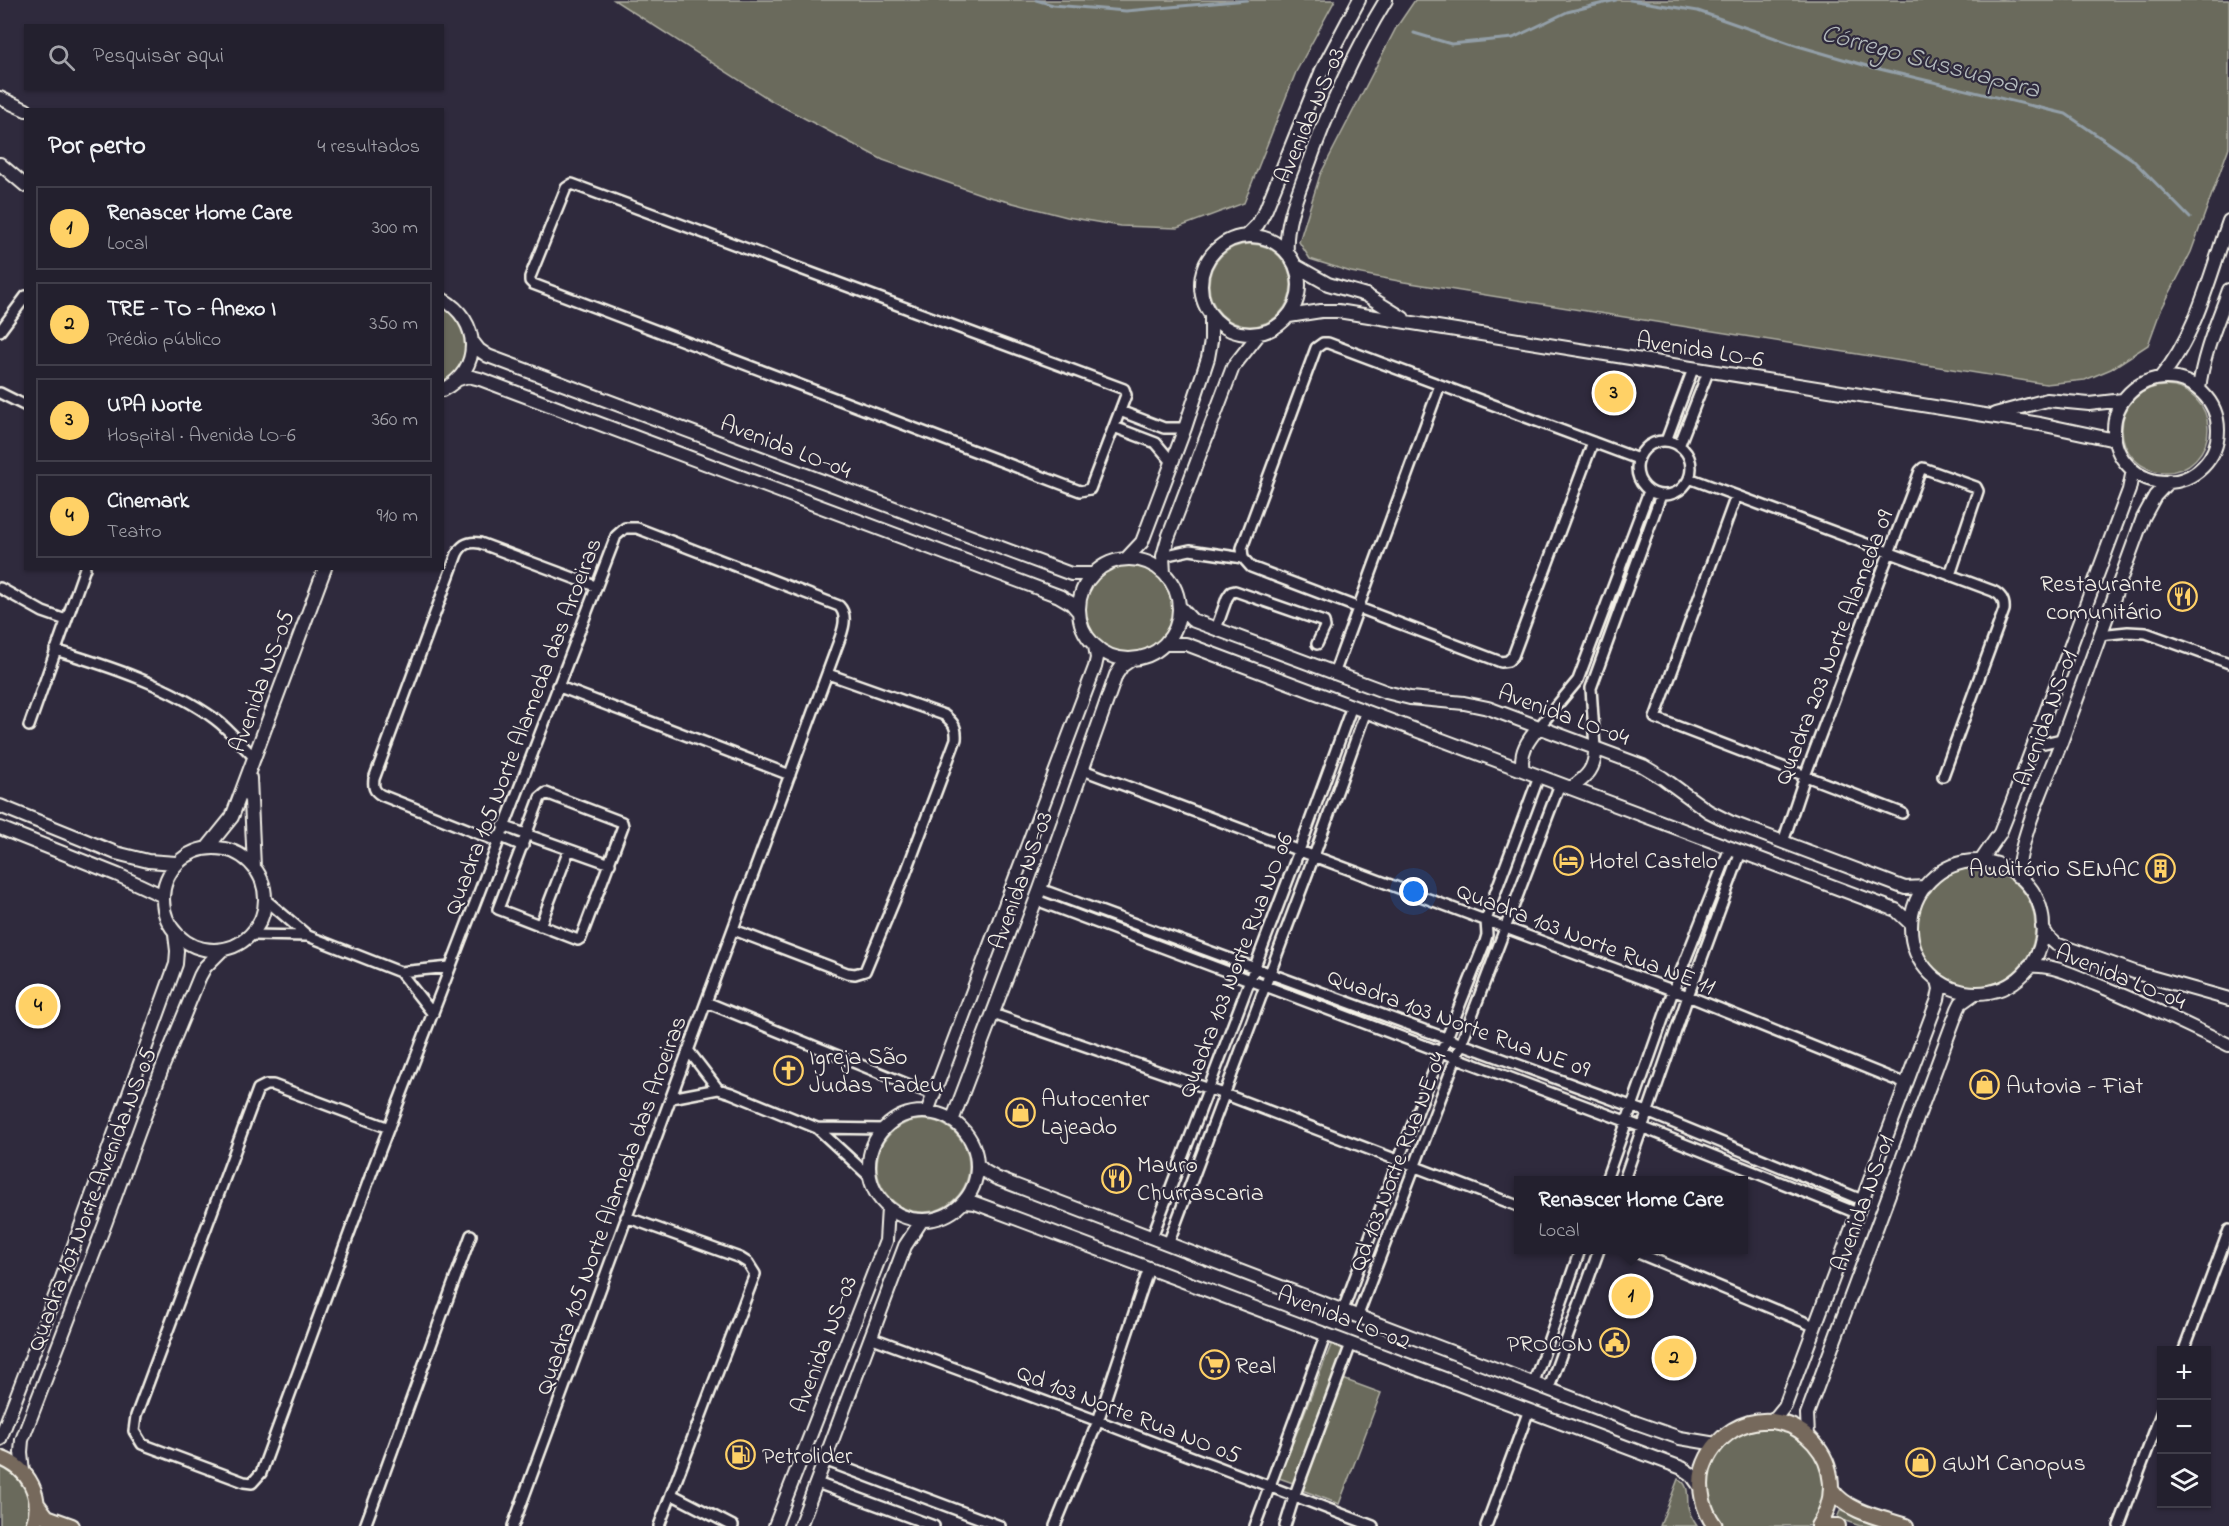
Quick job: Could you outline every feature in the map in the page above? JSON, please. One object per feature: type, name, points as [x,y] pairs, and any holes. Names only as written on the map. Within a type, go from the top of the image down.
[{"type":"main road","points":[[1714,1526],[1705,1508],[1701,1488],[1705,1465],[1716,1444],[1728,1433],[1742,1426],[1767,1422],[1788,1425],[1808,1437],[1825,1459],[1831,1475],[1832,1490],[1828,1509],[1820,1526],[1838,1526]]},
{"type":"main road","points":[[0,1458],[12,1463],[23,1472],[32,1485],[37,1504],[47,1517],[72,1526]]},
{"type":"main road","points":[[1832,1490],[1848,1505],[1906,1526]]},
{"type":"main road","points":[[33,1526],[37,1504]]},
{"type":"street","name":"Avenida NS-03","points":[[1126,559],[1142,542],[1185,428],[1210,352],[1211,315],[1204,303],[1201,290],[1201,278],[1205,265],[1223,244],[1246,236],[1258,224],[1322,70],[1359,0]]},
{"type":"street","name":"Avenida NS-03","points":[[1287,252],[1287,232],[1292,210],[1317,140],[1352,61],[1386,0]]},
{"type":"street","points":[[0,98],[24,109]]},
{"type":"street","points":[[0,164],[24,184]]},
{"type":"street","points":[[572,184],[1124,389],[1126,395],[1120,411],[1090,489],[1080,491],[530,281],[566,188],[572,184]]},
{"type":"street","points":[[2161,377],[2177,379],[2199,389],[2210,402],[2217,418],[2218,435],[2214,451],[2204,466],[2190,476],[2169,481],[2146,477],[2133,470],[2121,456],[2115,440],[2115,419],[2123,400],[2136,387],[2161,377],[2174,362],[2186,339],[2229,221]]},
{"type":"street","points":[[1211,315],[1221,325],[1232,331],[1259,334],[1276,327],[1289,316],[1296,303],[1299,280],[1296,266],[1287,252],[1270,240],[1246,236]]},
{"type":"street","points":[[1296,266],[1321,281],[1366,295],[1412,323]]},
{"type":"street","points":[[2199,389],[2208,344],[2229,290]]},
{"type":"street","points":[[0,331],[24,299]]},
{"type":"street","points":[[444,299],[454,305],[463,316],[469,326],[472,341],[470,360],[459,379],[444,389]]},
{"type":"street","name":"Avenida LO-6","points":[[1289,316],[1327,310],[2040,424],[2115,440]]},
{"type":"street","points":[[1164,573],[1163,556],[1172,528],[1233,367],[1259,334]]},
{"type":"street","name":"Avenida LO-04","points":[[472,341],[486,355],[532,373],[1071,574],[1093,574]]},
{"type":"street","points":[[1593,442],[1511,660],[1502,662],[1251,567],[1244,558],[1242,549],[1316,348],[1320,343],[1328,343],[1593,442],[1638,459]]},
{"type":"street","points":[[1666,441],[1693,369]]},
{"type":"street","points":[[1679,446],[1708,372]]},
{"type":"street","name":"Avenida LO-04","points":[[459,379],[475,377],[558,408],[1059,596],[1071,603],[1078,611]]},
{"type":"street","points":[[1334,674],[1440,385]]},
{"type":"street","points":[[0,393],[24,405]]},
{"type":"street","points":[[1981,416],[2006,413],[2047,400],[2089,405],[2123,400]]},
{"type":"street","points":[[1120,411],[1164,428],[1185,428]]},
{"type":"street","points":[[1114,427],[1156,443],[1172,462]]},
{"type":"street","points":[[1666,441],[1679,446],[1690,461],[1689,478],[1679,491],[1670,495],[1661,495],[1649,490],[1638,476],[1638,459],[1649,445],[1666,441]]},
{"type":"street","name":"Quadra 203 Norte Alameda 09","points":[[1783,842],[1805,776],[1923,468],[1978,489],[1950,575]]},
{"type":"street","name":"Avenida NS-01","points":[[1980,862],[2000,833],[2035,745],[2129,490],[2133,470]]},
{"type":"street","points":[[1689,478],[1993,591],[2003,600],[2004,610],[1943,776]]},
{"type":"street","name":"Avenida NS-01","points":[[2017,876],[2022,843],[2143,518],[2155,496],[2169,481]]},
{"type":"street","points":[[1523,770],[1524,748],[1578,680],[1649,490]]},
{"type":"street","points":[[1566,786],[1586,777],[1593,767],[1595,748],[1591,688],[1661,495]]},
{"type":"street","points":[[1736,495],[1655,718],[1902,813]]},
{"type":"street","name":"Quadra 105 Norte Alameda das Aroeiras","points":[[389,1128],[273,1085],[266,1085],[258,1089],[134,1425],[138,1440],[146,1446],[244,1482],[255,1481],[264,1468],[498,839],[616,536],[625,528],[631,527],[834,602],[843,610],[844,621],[828,674],[513,1526]]},
{"type":"street","points":[[523,846],[498,839],[381,795],[374,789],[374,779],[461,547],[468,543],[480,543],[595,586]]},
{"type":"street","points":[[1163,556],[1190,550],[1244,558]]},
{"type":"street","points":[[1126,559],[1145,561],[1164,573],[1174,587],[1179,606],[1177,626],[1166,644],[1152,654],[1132,659],[1113,657],[1095,646],[1084,631],[1078,611],[1081,593],[1093,574],[1108,563],[1126,559]]},
{"type":"street","points":[[29,726],[84,570]]},
{"type":"street","name":"Avenida NS-05","points":[[249,773],[324,570]]},
{"type":"street","points":[[0,588],[43,612],[66,620]]},
{"type":"street","points":[[1216,629],[1227,598],[1231,592],[1235,591],[1324,622],[1325,627],[1317,644]]},
{"type":"street","name":"Avenida LO-04","points":[[1179,606],[1192,620],[1334,674],[1397,695],[1467,703],[1488,708],[1637,763],[1659,774],[1717,816],[1905,888],[1925,886]]},
{"type":"street","points":[[2099,635],[2146,633],[2229,663]]},
{"type":"street","points":[[1166,644],[1179,642],[1186,644],[1896,910],[1911,924]]},
{"type":"street","name":"Avenida NS-03","points":[[927,1112],[1095,667],[1097,658],[1095,646]]},
{"type":"street","points":[[55,650],[158,686],[216,720],[255,758]]},
{"type":"street","name":"Avenida NS-03","points":[[952,1121],[1038,894],[1116,675],[1122,666],[1132,659]]},
{"type":"street","points":[[734,930],[847,973],[855,974],[865,971],[905,875],[948,760],[956,732],[953,722],[948,718],[828,674]]},
{"type":"street","points":[[556,686],[790,775]]},
{"type":"street","name":"Quadra 103 Norte Rua NO 06","points":[[1152,1238],[1251,980],[1352,706]]},
{"type":"street","name":"Quadra 103 Norte Rua NO 06","points":[[1168,1244],[1366,711]]},
{"type":"street","points":[[2035,745],[2062,739]]},
{"type":"street","name":"Quadra 103 Norte Rua NE 11","points":[[1083,770],[1688,996],[1906,1084]]},
{"type":"street","points":[[207,848],[232,817],[249,773]]},
{"type":"street","points":[[249,773],[254,867]]},
{"type":"street","points":[[1343,1310],[1398,1161],[1485,942],[1486,921],[1539,776]]},
{"type":"street","name":"Qd 103 Norte Rua NE 04","points":[[1359,1316],[1506,928],[1566,786]]},
{"type":"street","points":[[546,793],[622,822],[622,833],[581,938],[574,940],[498,909],[527,836],[540,798],[546,793]]},
{"type":"street","points":[[0,806],[116,853],[148,861],[176,863]]},
{"type":"street","points":[[503,826],[610,864]]},
{"type":"street","points":[[0,828],[162,895]]},
{"type":"street","points":[[207,848],[225,849],[241,855],[254,867],[263,883],[266,900],[259,925],[251,935],[238,945],[222,950],[197,948],[176,934],[167,923],[162,909],[166,878],[176,863],[190,853],[207,848]]},
{"type":"street","points":[[540,926],[569,850]]},
{"type":"street","points":[[1608,1176],[1673,991],[1736,850]]},
{"type":"street","points":[[1626,1176],[1644,1128],[1647,1112],[1736,850]]},
{"type":"street","points":[[1980,862],[1998,865],[2017,876],[2036,898],[2041,912],[2042,927],[2039,948],[2030,966],[2021,976],[1992,991],[1975,993],[1956,989],[1938,980],[1926,968],[1916,952],[1911,924],[1914,906],[1925,886],[1935,876],[1951,867],[1965,863],[1980,862]]},
{"type":"street","name":"Quadra 103 Norte Rua NE 09","points":[[1038,894],[1256,966],[1647,1112],[1862,1200]]},
{"type":"street","name":"Quadra 103 Norte Rua NE 09","points":[[1038,894],[1251,980],[1644,1128],[1857,1213]]},
{"type":"street","points":[[266,900],[308,936],[400,972],[450,967]]},
{"type":"street","name":"Avenida LO-04","points":[[2042,927],[2050,939],[2059,945],[2158,980],[2229,999]]},
{"type":"street","name":"Quadra 107 Norte Avenida NS 05","points":[[0,1439],[62,1278],[176,964],[176,934]]},
{"type":"street","points":[[251,935],[308,936]]},
{"type":"street","name":"Quadra 107 Norte Avenida NS 05","points":[[23,1472],[22,1440],[105,1224],[160,1071],[200,976],[205,967],[222,950]]},
{"type":"street","name":"Avenida LO-04","points":[[2030,966],[2048,966],[2091,982],[2229,1045]]},
{"type":"street","points":[[400,972],[433,1014]]},
{"type":"street","name":"Avenida NS-01","points":[[1767,1422],[1776,1417],[1784,1407],[1938,999],[1940,989],[1938,980]]},
{"type":"street","name":"Avenida NS-01","points":[[1808,1437],[1807,1414],[1959,1006],[1975,993]]},
{"type":"street","points":[[706,1002],[934,1095]]},
{"type":"street","points":[[993,1014],[1208,1089],[1514,1204]]},
{"type":"street","points":[[688,1050],[718,1089],[817,1128],[884,1129]]},
{"type":"street","points":[[671,1098],[718,1089]]},
{"type":"street","points":[[927,1112],[952,1121],[969,1138],[975,1151],[977,1164],[974,1180],[964,1202],[939,1218],[922,1220],[904,1217],[888,1208],[877,1194],[870,1177],[869,1160],[874,1143],[884,1129],[906,1115],[927,1112]]},
{"type":"street","points":[[817,1128],[870,1177]]},
{"type":"street","name":"Avenida LO-02","points":[[977,1164],[996,1178],[1674,1436],[1716,1444]]},
{"type":"street","name":"Avenida LO-02","points":[[964,1202],[975,1203],[1686,1469],[1701,1488]]},
{"type":"street","name":"Avenida NS-03","points":[[775,1526],[886,1241],[888,1208]]},
{"type":"street","points":[[626,1217],[740,1258],[748,1263],[755,1274],[659,1526]]},
{"type":"street","name":"Avenida NS-03","points":[[800,1526],[905,1246],[922,1220]]},
{"type":"street","points":[[2186,1346],[2229,1230]]},
{"type":"street","points":[[365,1526],[471,1235]]},
{"type":"street","points":[[1534,1382],[1579,1254]]},
{"type":"street","points":[[1549,1388],[1598,1254]]},
{"type":"street","points":[[1641,1254],[1814,1326]]},
{"type":"street","points":[[1055,1526],[1098,1421],[1149,1268]]},
{"type":"street","points":[[1255,1526],[1326,1334]]},
{"type":"street","name":"Qd 103 Norte Rua NO 05","points":[[870,1337],[1373,1526]]},
{"type":"street","points":[[1285,1526],[1351,1344]]},
{"type":"street","points":[[1486,1526],[1529,1410]]},
{"type":"street","points":[[2119,1526],[2157,1424]]},
{"type":"street","points":[[825,1460],[1000,1526]]},
{"type":"street","points":[[817,1483],[933,1526]]},
{"type":"street","points":[[671,1494],[733,1526]]},
{"type":"green space","points":[[614,0],[1335,0],[1296,72],[1244,203],[1177,228],[1120,226],[1067,217],[986,196],[883,160],[772,101]]},
{"type":"green space","points":[[1415,0],[2229,0],[2229,147],[2191,252],[2160,312],[2148,345],[2111,369],[2085,380],[2046,384],[1404,282],[1351,272],[1310,259],[1299,242],[1320,175],[1396,28]]},
{"type":"green space","points":[[1242,244],[1258,244],[1273,251],[1284,262],[1291,277],[1288,301],[1279,314],[1258,326],[1242,326],[1227,319],[1216,308],[1209,293],[1209,277],[1216,262],[1227,251]]},
{"type":"green space","points":[[444,308],[451,314],[463,334],[463,356],[452,375],[444,381]]},
{"type":"green space","points":[[2165,386],[2189,393],[2201,405],[2208,429],[2201,453],[2189,465],[2165,472],[2141,465],[2129,453],[2122,429],[2129,405],[2141,393]]},
{"type":"green space","points":[[1129,565],[1146,568],[1160,578],[1170,592],[1173,609],[1170,626],[1160,640],[1146,650],[1129,653],[1112,650],[1098,640],[1088,626],[1085,609],[1088,592],[1098,578],[1112,568]]},
{"type":"green space","points":[[1976,868],[1999,872],[2018,885],[2031,904],[2035,927],[2031,950],[2018,969],[1999,982],[1976,986],[1953,982],[1934,969],[1921,950],[1917,927],[1921,904],[1934,885],[1953,872]]},
{"type":"green space","points":[[923,1120],[941,1123],[956,1133],[966,1148],[969,1166],[966,1184],[956,1199],[941,1209],[923,1212],[905,1209],[890,1199],[880,1184],[877,1166],[880,1148],[890,1133],[905,1123]]},
{"type":"green space","points":[[1333,1340],[1345,1344],[1293,1483],[1279,1478]]},
{"type":"green space","points":[[1343,1379],[1381,1393],[1339,1504],[1302,1490]]},
{"type":"green space","points":[[1770,1428],[1787,1433],[1801,1441],[1820,1465],[1825,1480],[1820,1511],[1810,1526],[1723,1526],[1713,1510],[1708,1493],[1708,1477],[1713,1462],[1722,1449],[1735,1438],[1751,1431]]},
{"type":"green space","points":[[0,1464],[16,1475],[26,1490],[30,1507],[26,1526],[0,1526]]},
{"type":"green space","points":[[1678,1479],[1686,1487],[1689,1509],[1697,1526],[1660,1526]]},
{"type":"green space","points":[[1840,1511],[1881,1526],[1860,1526],[1837,1518]]},
{"type":"waterway","name":"Córrego Sussuapara","points":[[1036,0],[1053,5],[1126,11],[1247,0]]},
{"type":"waterway","name":"Córrego Sussuapara","points":[[1414,33],[1451,44],[1513,38],[1567,12],[1616,0]]},
{"type":"waterway","name":"Córrego Sussuapara","points":[[1630,0],[1698,11],[1798,46],[1867,66],[2066,114],[2132,159],[2190,218]]},
{"type":"place","name":"UPA Norte","points":[[1614,393]]},
{"type":"place","name":"Restaurante comunitário","points":[[2183,597]]},
{"type":"place","name":"Hotel Castelo","points":[[1568,860]]},
{"type":"place","name":"Auditório SENAC","points":[[2161,868]]},
{"type":"place","name":"Cinemark","points":[[38,1006]]},
{"type":"place","name":"Igreja São Judas Tadeu","points":[[788,1070]]},
{"type":"place","name":"Autovia - Fiat","points":[[1985,1085]]},
{"type":"place","name":"Autocenter Lajeado","points":[[1020,1112]]},
{"type":"place","name":"Mauro Churrascaria","points":[[1116,1178]]},
{"type":"place","name":"Renascer Home Care","points":[[1631,1296]]},
{"type":"place","name":"PROCON","points":[[1614,1343]]},
{"type":"place","name":"TRE - TO - Anexo I","points":[[1674,1358]]},
{"type":"place","name":"Real","points":[[1214,1365]]},
{"type":"place","name":"Petrolider","points":[[741,1455]]},
{"type":"place","name":"GWM Canopus","points":[[1921,1462]]}]
